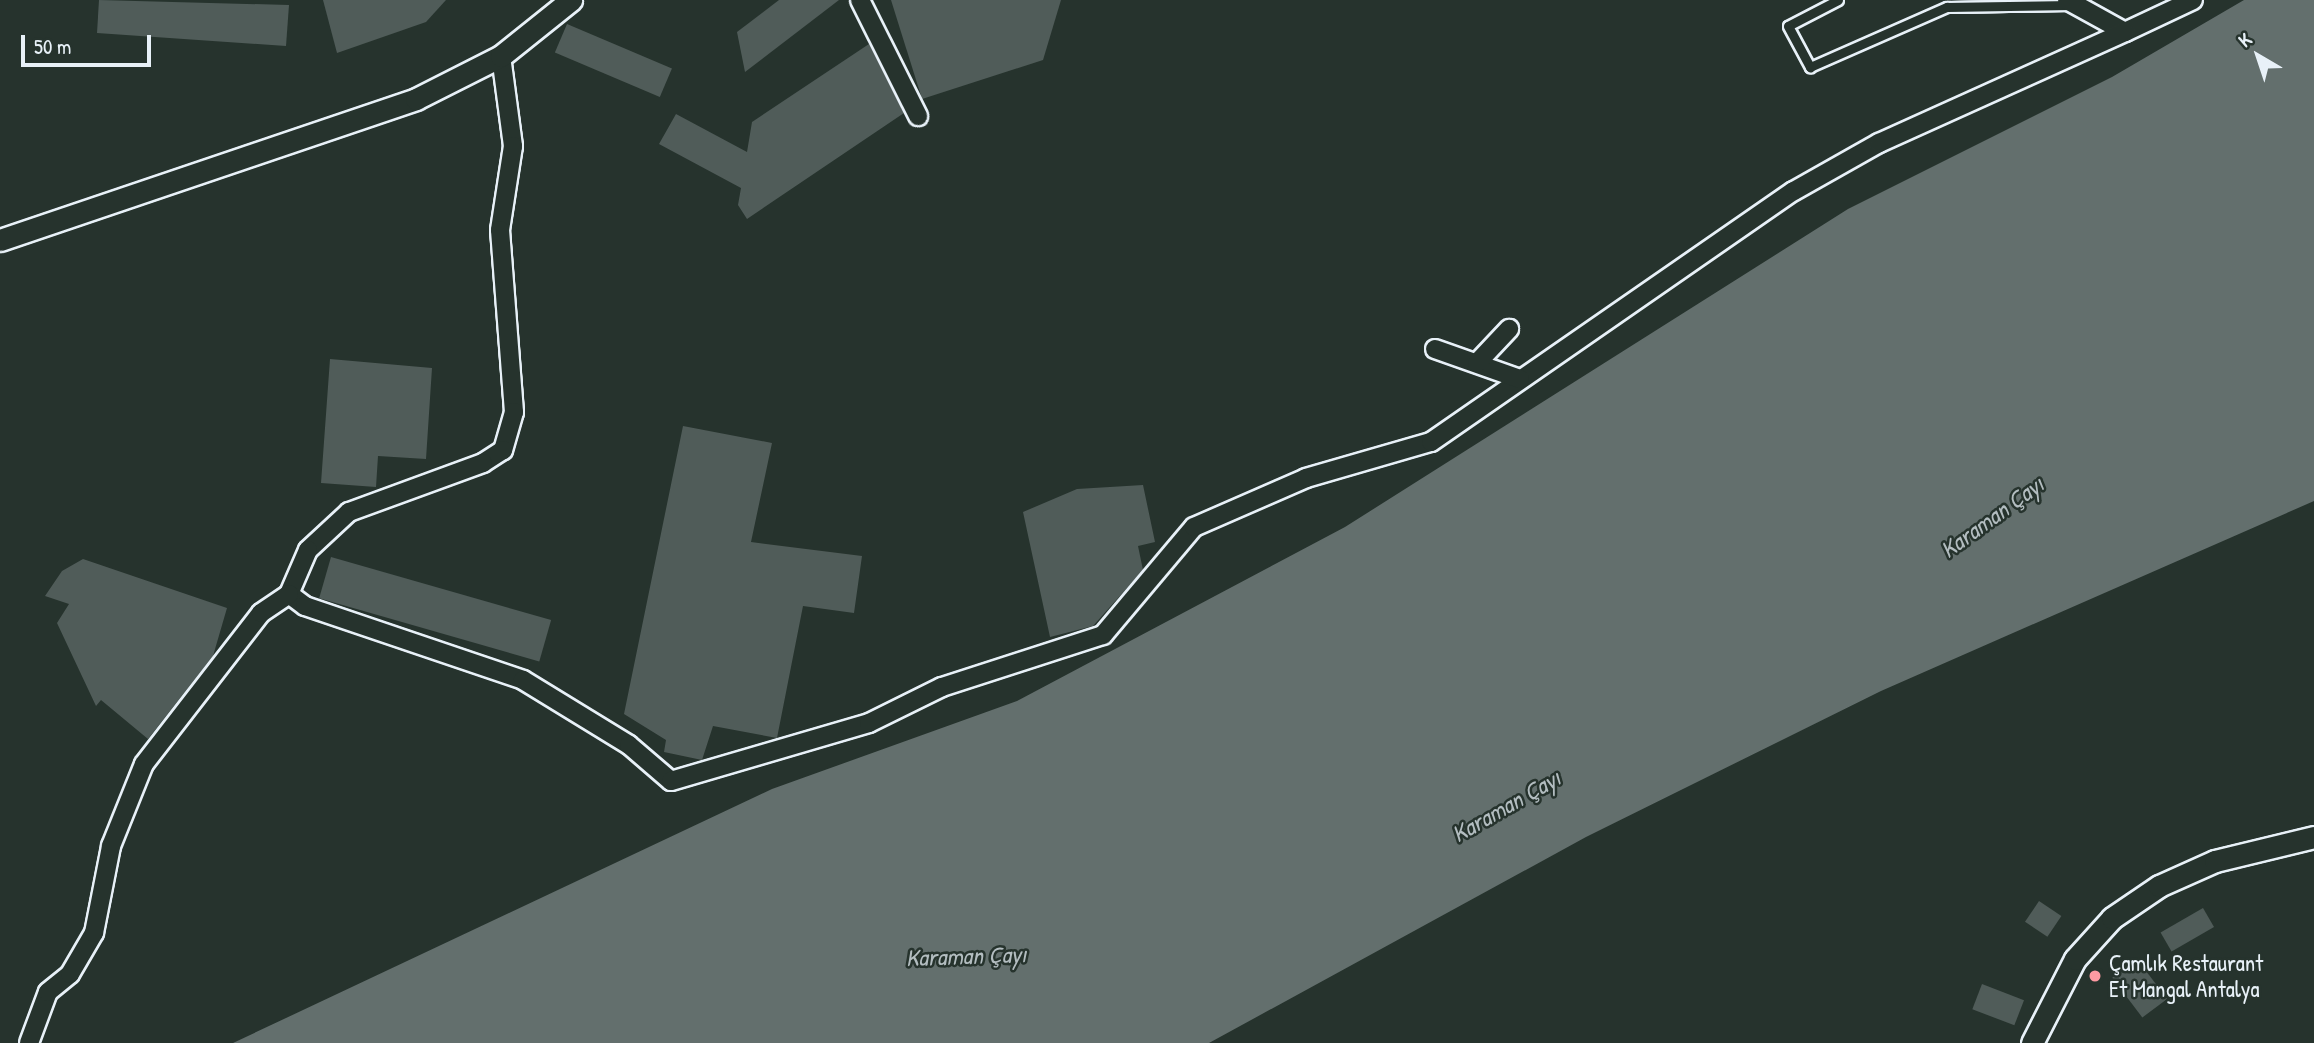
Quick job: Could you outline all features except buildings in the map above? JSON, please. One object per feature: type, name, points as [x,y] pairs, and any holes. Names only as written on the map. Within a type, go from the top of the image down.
[{"type":"street","points":[[0,240],[416,99],[501,56],[571,0]]},
{"type":"street","points":[[860,0],[918,116]]},
{"type":"street","points":[[289,594],[305,606],[523,680],[629,745],[653,771],[671,781],[693,777],[869,723],[942,687],[1103,635],[1194,527],[1306,478],[1431,442],[1806,184],[1879,143],[2193,0]]},
{"type":"street","points":[[2070,2],[2125,32]]},
{"type":"street","points":[[29,1043],[48,992],[70,974],[94,933],[111,846],[144,764],[261,613],[289,594],[308,550],[349,513],[437,482],[503,450],[514,412],[500,230],[513,146],[501,56]]},
{"type":"street","points":[[1477,363],[1509,329]]},
{"type":"street","points":[[1435,349],[1520,379]]},
{"type":"street","points":[[2032,1043],[2075,959],[2112,918],[2158,886],[2215,861],[2314,837]]},
{"type":"lane","points":[[1838,0],[1788,26],[1810,67],[1946,3],[2070,2]]},
{"type":"water","name":"Karaman Çayı","points":[[2244,0],[2314,0],[2314,501],[1881,691],[1586,837],[1209,1043],[233,1043],[772,789],[1017,701],[1345,527],[1848,209],[2112,77]]},
{"type":"place","name":"Çamlık Restaurant Et Mangal Antalya","points":[[2095,976]]}]
